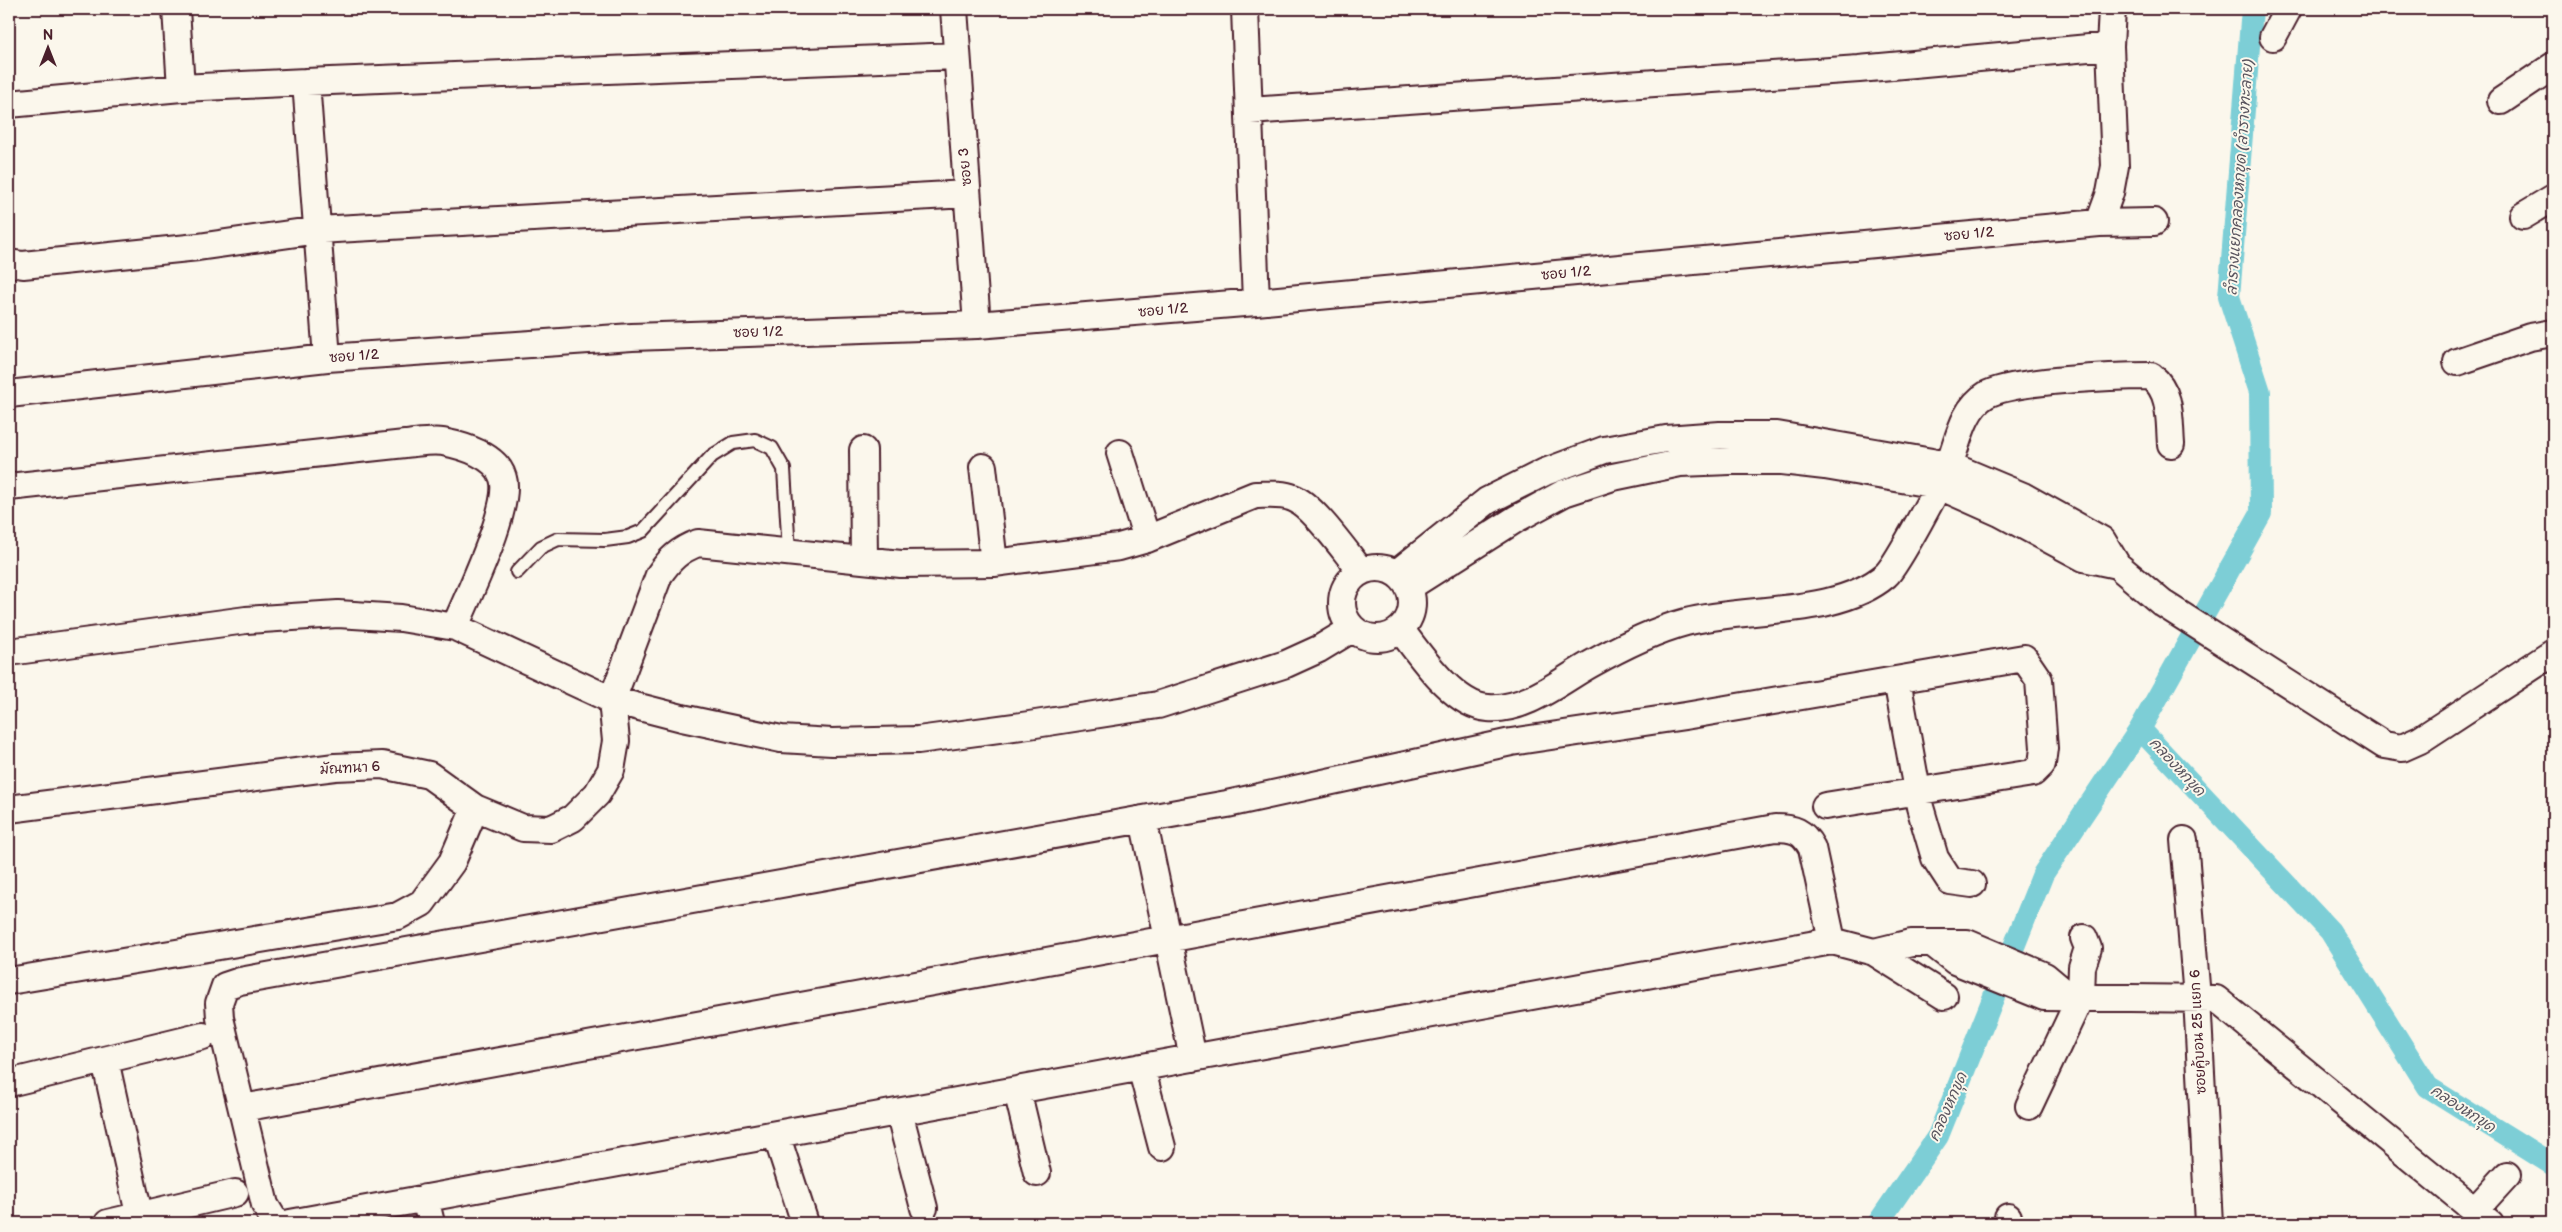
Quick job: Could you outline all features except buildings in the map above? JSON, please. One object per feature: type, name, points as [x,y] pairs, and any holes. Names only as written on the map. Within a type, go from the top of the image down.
[{"type":"street","points":[[176,9],[181,88]]},
{"type":"street","name":"ซอย 3","points":[[954,9],[977,325]]},
{"type":"street","points":[[1245,9],[1256,302]]},
{"type":"street","points":[[2099,223],[2110,193],[2115,166],[2110,46],[2112,9]]},
{"type":"street","points":[[2273,37],[2288,9]]},
{"type":"street","points":[[1250,111],[1860,69],[2110,46]]},
{"type":"street","points":[[9,104],[181,88],[956,56]]},
{"type":"street","points":[[2501,101],[2553,66]]},
{"type":"street","points":[[306,82],[327,358]]},
{"type":"street","points":[[9,263],[23,265],[198,247],[318,230],[967,194]]},
{"type":"street","points":[[2523,216],[2553,198]]},
{"type":"street","name":"ซอย 1/2","points":[[9,394],[327,358],[632,336],[977,325],[1256,302],[2099,223],[2154,222]]},
{"type":"street","points":[[2457,362],[2530,337],[2553,333]]},
{"type":"street","points":[[1401,630],[1436,675],[1472,704],[1488,708],[1507,706],[1535,697],[1634,641],[1686,622],[1747,611],[1839,600],[1887,574],[1943,475],[1969,410],[1986,395],[2010,387],[2151,376],[2162,384],[2167,397],[2171,444]]},
{"type":"street","points":[[1403,580],[1487,501],[1538,475],[1604,450],[1666,439],[1720,435],[1760,435],[1794,438],[2023,496],[2102,540],[2118,565],[2162,603],[2384,745],[2402,748],[2420,740],[2553,653]]},
{"type":"street","points":[[1758,460],[1760,435]]},
{"type":"street","points":[[9,487],[405,444],[442,442],[474,452],[494,462],[503,479],[503,497],[497,525],[455,627]]},
{"type":"street","points":[[863,450],[864,560]]},
{"type":"street","points":[[1120,453],[1147,539]]},
{"type":"street","points":[[1589,456],[1599,482]]},
{"type":"street","points":[[1403,580],[1564,493],[1599,482],[1680,464],[1782,460],[1825,466],[1943,475]]},
{"type":"street","points":[[984,467],[994,563]]},
{"type":"street","points":[[612,700],[659,575],[676,554],[698,543],[901,564],[994,563],[1118,547],[1147,539],[1255,495],[1293,498],[1308,508],[1361,571]]},
{"type":"street","points":[[1379,568],[1403,580],[1413,602],[1410,617],[1401,630],[1389,636],[1376,638],[1363,636],[1352,629],[1343,614],[1342,598],[1348,582],[1361,571],[1379,568]]},
{"type":"street","points":[[9,652],[246,620],[329,615],[401,618],[455,627],[612,700],[682,718],[781,739],[832,742],[918,740],[1158,705],[1286,664],[1319,649],[1352,629]]},
{"type":"street","points":[[280,1223],[274,1220],[265,1205],[219,1002],[225,986],[240,981],[1227,804],[1511,742],[1685,716],[2024,658],[2039,680],[2044,748],[2042,764],[2033,774],[1825,806]]},
{"type":"street","points":[[1896,680],[1916,791],[1935,858],[1950,881],[1972,884]]},
{"type":"street","name":"มัณฑนา 6","points":[[9,809],[335,767],[382,765],[429,775],[474,808],[523,828],[551,829],[573,818],[597,794],[611,770],[616,741],[612,700]]},
{"type":"street","points":[[9,981],[398,916],[422,903],[452,862],[474,808]]},
{"type":"street","points":[[1143,819],[1193,1058]]},
{"type":"street","points":[[243,1108],[1775,828],[1788,828],[1806,836],[1812,848],[1832,940]]},
{"type":"street","name":"ซอยคู้บอน 25 แยก 6","points":[[2184,840],[2197,998],[2209,1223]]},
{"type":"street","points":[[2029,1106],[2075,997],[2088,948],[2084,938]]},
{"type":"street","points":[[303,1222],[1832,940],[1874,952],[1944,996]]},
{"type":"street","points":[[1874,952],[1911,943],[1932,944],[1961,952],[2075,997],[2216,999],[2482,1217],[2507,1175]]},
{"type":"street","points":[[9,1082],[203,1036]]},
{"type":"street","points":[[105,1060],[140,1219]]},
{"type":"street","points":[[1141,1068],[1162,1147]]},
{"type":"street","points":[[1017,1090],[1037,1172]]},
{"type":"street","points":[[899,1112],[924,1208]]},
{"type":"street","points":[[776,1134],[805,1223]]},
{"type":"street","points":[[108,1223],[140,1219],[235,1193]]},
{"type":"street","points":[[425,1198],[431,1223]]},
{"type":"lane","points":[[517,572],[541,547],[558,539],[605,540],[628,537],[643,531],[712,456],[733,443],[755,440],[772,448],[784,468],[789,552]]},
{"type":"waterway","name":"ลำรางแยกคลองหกขุด (ลำรางทะลาย)","points":[[2140,729],[2261,513],[2260,392],[2229,297],[2252,9]]},
{"type":"waterway","name":"คลองหกขุด","points":[[1878,1223],[1938,1136],[2043,874],[2140,729],[2330,931],[2428,1087],[2553,1165]]}]
